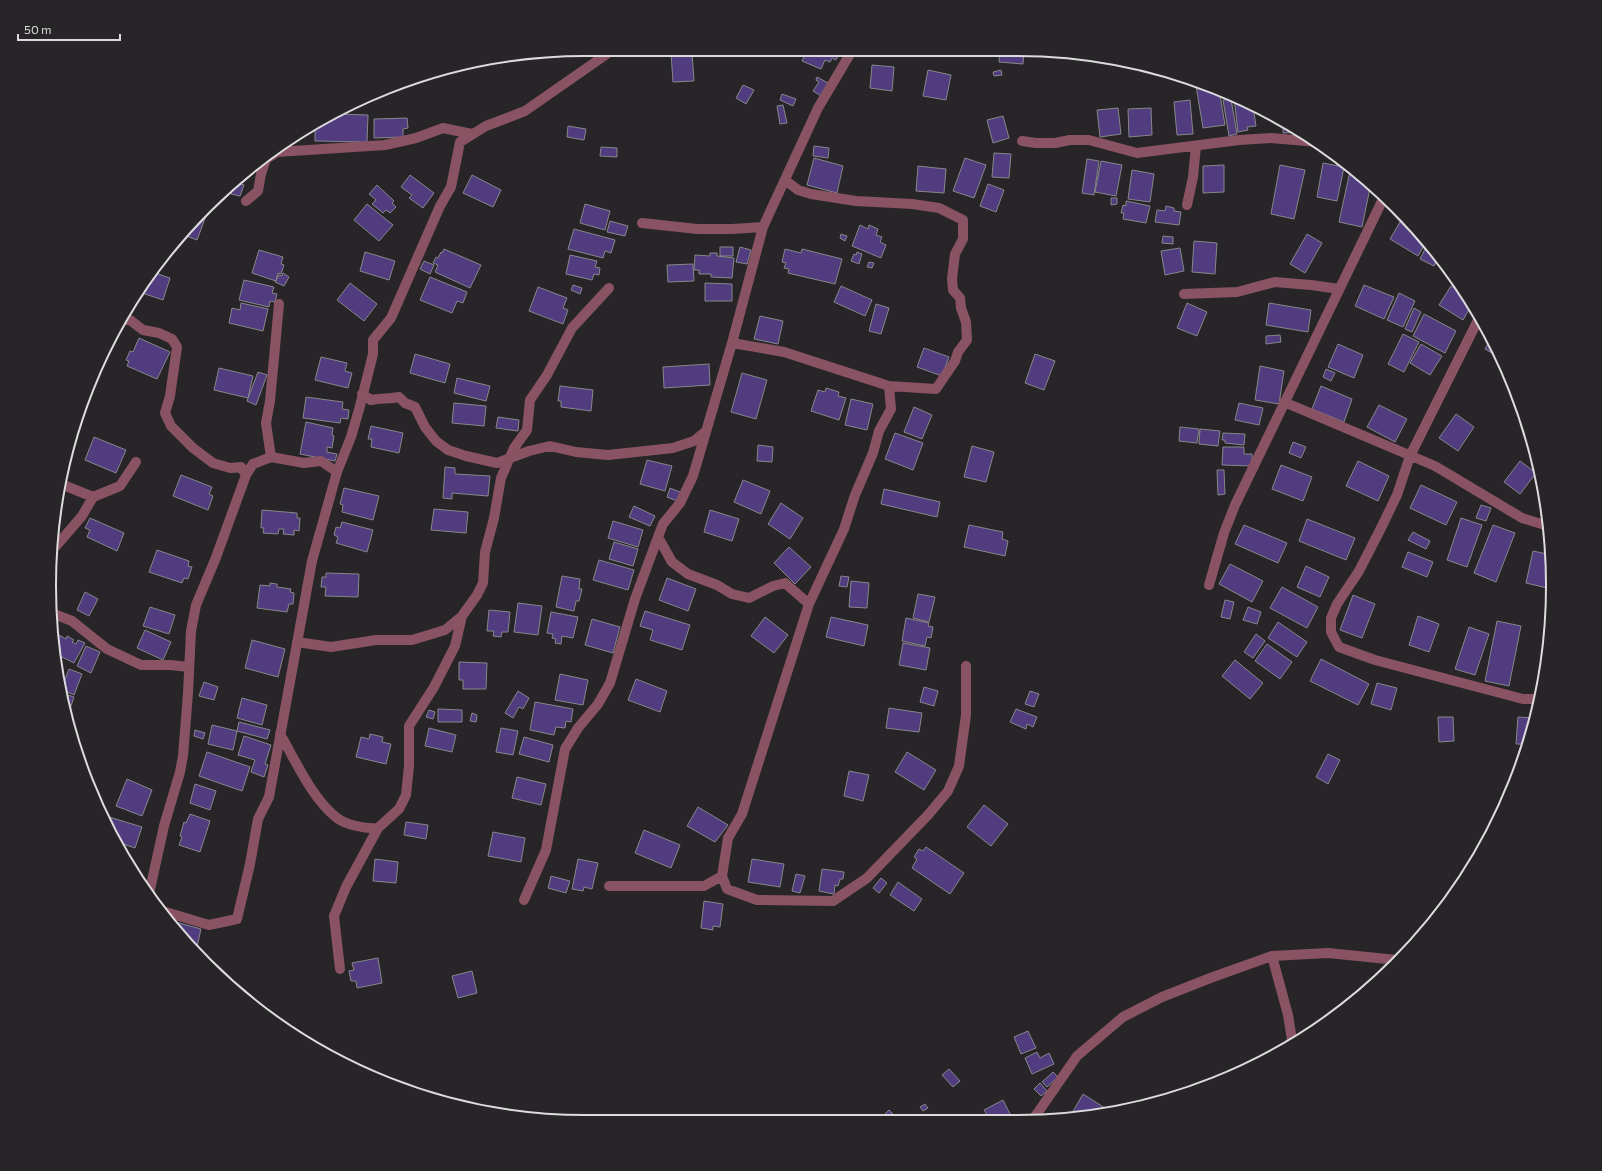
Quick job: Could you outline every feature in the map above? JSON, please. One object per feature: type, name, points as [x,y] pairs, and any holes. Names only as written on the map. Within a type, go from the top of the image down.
[{"type":"street","points":[[169,913],[209,925],[237,919],[250,864],[258,819],[269,797],[312,561],[337,472],[351,437],[373,354],[373,340],[391,318],[440,206],[451,187],[460,142],[486,126],[525,111],[604,56]]},
{"type":"street","points":[[524,900],[546,850],[565,749],[578,728],[598,704],[610,683],[635,599],[663,524],[680,503],[693,476],[732,343],[763,227],[818,108],[849,56]]},
{"type":"street","points":[[282,152],[385,145],[416,138],[443,128],[472,134]]},
{"type":"street","points":[[1022,141],[1056,143],[1070,140],[1089,140],[1137,153],[1239,140],[1271,138],[1304,141]]},
{"type":"street","points":[[1187,205],[1193,177],[1196,146]]},
{"type":"street","points":[[246,201],[258,191],[264,164]]},
{"type":"street","points":[[732,343],[784,352],[889,386],[936,389],[967,340],[966,322],[960,298],[953,290],[952,279],[956,254],[963,239],[963,220],[938,208],[918,205],[856,201],[811,194],[798,190],[785,180]]},
{"type":"street","points":[[1209,585],[1224,533],[1235,505],[1382,202]]},
{"type":"street","points":[[642,223],[697,229],[763,227]]},
{"type":"street","points":[[1184,294],[1237,292],[1275,282],[1339,289]]},
{"type":"street","points":[[297,642],[331,647],[376,640],[412,640],[446,630],[462,616],[477,595],[483,583],[485,552],[494,518],[501,478],[514,448],[527,430],[530,400],[547,374],[572,328],[609,288]]},
{"type":"street","points":[[271,457],[266,423],[270,401],[279,304]]},
{"type":"street","points":[[128,320],[130,320],[143,330],[159,333],[172,339],[177,348],[170,396],[165,413],[171,426],[193,448],[213,463],[230,468],[240,467],[246,475]]},
{"type":"street","points":[[1476,323],[1410,456],[1397,495],[1380,530],[1359,571],[1337,604],[1331,618],[1330,632],[1340,647],[1374,660],[1523,699],[1534,699]]},
{"type":"street","points":[[889,386],[891,409],[879,432],[844,529],[809,604],[742,814],[728,838],[722,876],[727,889],[756,900],[833,901],[867,878],[928,815],[948,791],[959,766],[966,715],[966,666]]},
{"type":"street","points":[[362,394],[371,400],[399,397],[406,403],[415,407],[425,427],[436,441],[448,450],[497,463],[529,451],[550,446],[576,452],[608,455],[673,448],[694,441],[706,431]]},
{"type":"street","points":[[1284,402],[1435,466],[1522,518],[1542,524]]},
{"type":"street","points":[[150,888],[164,826],[180,772],[183,756],[191,631],[196,605],[215,560],[246,475],[253,464],[271,457],[304,462],[321,461],[337,472]]},
{"type":"street","points":[[58,544],[82,516],[93,497],[120,486],[136,462]]},
{"type":"street","points":[[65,486],[93,497]]},
{"type":"street","points":[[658,537],[672,562],[688,574],[717,585],[732,594],[749,598],[773,586],[785,583],[809,604]]},
{"type":"street","points":[[57,615],[72,620],[107,649],[141,666],[170,665],[189,668]]},
{"type":"street","points":[[340,969],[334,916],[346,887],[378,828],[399,809],[406,795],[410,766],[409,726],[434,687],[455,646],[462,616]]},
{"type":"street","points":[[280,734],[317,798],[338,819],[366,829],[378,828]]},
{"type":"street","points":[[609,886],[704,886],[722,876]]},
{"type":"street","points":[[1039,1114],[1077,1056],[1124,1017],[1162,997],[1272,956],[1328,953],[1392,959]]},
{"type":"street","points":[[1272,956],[1288,1015],[1292,1038]]},
{"type":"building","points":[[671,56],[692,56],[694,81],[673,82]]},
{"type":"building","points":[[804,56],[838,56],[836,60],[832,58],[830,62],[825,60],[821,69],[802,61]]},
{"type":"building","points":[[999,56],[1024,56],[1023,64],[999,62]]},
{"type":"building","points":[[872,65],[894,67],[892,91],[870,88]]},
{"type":"building","points":[[928,70],[951,75],[946,100],[923,96]]},
{"type":"building","points":[[1001,70],[1002,75],[994,76],[993,72]]},
{"type":"building","points":[[817,77],[828,83],[821,96],[813,91],[819,82],[816,80]]},
{"type":"building","points":[[743,85],[754,90],[746,104],[736,98]]},
{"type":"building","points":[[1196,87],[1220,97],[1225,125],[1203,128]]},
{"type":"building","points":[[782,94],[796,99],[793,106],[780,100]]},
{"type":"building","points":[[1190,100],[1193,134],[1177,135],[1174,102]]},
{"type":"building","points":[[1223,100],[1227,100],[1231,102],[1237,134],[1229,136]]},
{"type":"building","points":[[1235,103],[1254,113],[1256,126],[1247,127],[1248,130],[1238,132]]},
{"type":"building","points":[[783,105],[787,123],[780,124],[777,106]]},
{"type":"building","points":[[1118,108],[1121,134],[1100,137],[1097,110]]},
{"type":"building","points":[[1151,108],[1152,135],[1129,137],[1128,109]]},
{"type":"building","points":[[345,114],[368,115],[367,142],[315,141],[315,131]]},
{"type":"building","points":[[1003,116],[1009,138],[993,143],[987,120]]},
{"type":"building","points":[[407,118],[408,128],[403,129],[403,137],[374,138],[374,119]]},
{"type":"building","points":[[568,126],[586,129],[584,140],[567,137]]},
{"type":"building","points":[[1283,128],[1290,133],[1283,133]]},
{"type":"building","points":[[814,146],[829,148],[828,158],[813,156]]},
{"type":"building","points":[[601,147],[617,148],[617,157],[600,156]]},
{"type":"building","points":[[994,153],[1011,154],[1009,178],[992,177]]},
{"type":"building","points":[[814,158],[843,166],[837,193],[807,185]]},
{"type":"building","points":[[965,158],[986,165],[974,198],[953,191]]},
{"type":"building","points":[[1087,159],[1099,161],[1094,195],[1082,193]]},
{"type":"building","points":[[1101,161],[1122,165],[1116,196],[1095,192]]},
{"type":"building","points":[[1323,163],[1341,166],[1344,169],[1337,201],[1317,197]]},
{"type":"building","points":[[1224,165],[1224,192],[1203,193],[1203,166]]},
{"type":"building","points":[[1280,165],[1305,170],[1294,219],[1271,214]]},
{"type":"building","points":[[918,166],[946,169],[944,193],[916,191]]},
{"type":"building","points":[[1132,170],[1154,174],[1150,202],[1128,199]]},
{"type":"building","points":[[1349,174],[1369,190],[1362,227],[1339,222]]},
{"type":"building","points":[[410,175],[434,193],[423,208],[409,198],[412,195],[401,187]]},
{"type":"building","points":[[472,175],[501,190],[493,207],[463,193]]},
{"type":"building","points":[[240,184],[244,185],[240,196],[231,194],[232,191]]},
{"type":"building","points":[[988,184],[1004,190],[996,212],[980,206]]},
{"type":"building","points":[[377,185],[394,201],[392,203],[396,207],[390,213],[386,210],[383,213],[372,204],[376,200],[369,194]]},
{"type":"building","points":[[1111,198],[1117,198],[1117,204],[1111,205]]},
{"type":"building","points":[[1126,201],[1150,206],[1146,223],[1123,219],[1124,213],[1121,213],[1123,205],[1126,206]]},
{"type":"building","points":[[367,204],[393,225],[379,241],[354,220]]},
{"type":"building","points":[[585,204],[610,211],[605,230],[580,223]]},
{"type":"building","points":[[1166,206],[1174,208],[1174,211],[1181,212],[1179,225],[1155,222],[1157,210],[1165,211]]},
{"type":"building","points":[[206,217],[197,240],[187,236]]},
{"type":"building","points":[[610,221],[628,226],[625,236],[607,232]]},
{"type":"building","points":[[1401,221],[1423,246],[1418,256],[1390,239]]},
{"type":"building","points":[[860,225],[868,229],[869,225],[878,229],[876,235],[882,237],[880,242],[886,245],[881,258],[852,246]]},
{"type":"building","points":[[574,229],[615,240],[611,253],[605,251],[603,258],[568,249]]},
{"type":"building","points":[[841,234],[847,236],[845,241],[840,238]]},
{"type":"building","points":[[1307,234],[1322,243],[1305,273],[1290,264]]},
{"type":"building","points":[[1163,236],[1173,237],[1173,244],[1162,243]]},
{"type":"building","points":[[1194,241],[1217,243],[1215,274],[1192,272]]},
{"type":"building","points":[[720,247],[733,247],[733,256],[720,256]]},
{"type":"building","points":[[740,247],[751,250],[747,264],[736,262]]},
{"type":"building","points":[[1180,248],[1184,271],[1165,275],[1161,251]]},
{"type":"building","points":[[444,249],[481,265],[470,288],[435,272],[438,265],[433,263],[436,257],[438,258]]},
{"type":"building","points":[[785,249],[801,253],[802,249],[842,259],[835,284],[788,273],[789,269],[784,268],[786,263],[782,262]]},
{"type":"building","points":[[1425,249],[1436,262],[1434,266],[1420,259]]},
{"type":"building","points":[[259,250],[283,257],[281,264],[284,265],[281,274],[278,273],[276,281],[252,273]]},
{"type":"building","points":[[365,252],[395,261],[389,280],[360,271]]},
{"type":"building","points":[[857,252],[862,254],[859,264],[851,261],[854,254],[856,255]]},
{"type":"building","points":[[710,253],[717,253],[717,256],[734,258],[732,278],[711,277],[711,274],[699,274],[699,270],[694,270],[695,255],[710,256]]},
{"type":"building","points":[[570,255],[597,261],[595,267],[600,268],[599,275],[594,274],[592,280],[566,274]]},
{"type":"building","points":[[424,261],[434,265],[430,274],[420,269]]},
{"type":"building","points":[[869,262],[874,263],[872,268],[867,267]]},
{"type":"building","points":[[693,264],[694,281],[668,282],[667,265]]},
{"type":"building","points":[[283,273],[289,277],[284,286],[275,282],[279,275],[282,276]]},
{"type":"building","points":[[157,274],[170,278],[163,300],[144,294]]},
{"type":"building","points":[[430,277],[467,292],[463,303],[457,301],[452,313],[420,300]]},
{"type":"building","points":[[244,280],[274,287],[272,293],[277,294],[275,302],[270,301],[269,307],[239,300]]},
{"type":"building","points":[[350,283],[377,304],[364,321],[337,300]]},
{"type":"building","points":[[705,283],[732,284],[732,301],[705,301]]},
{"type":"building","points":[[573,285],[582,288],[580,294],[571,290]]},
{"type":"building","points":[[1364,285],[1394,297],[1384,319],[1355,306]]},
{"type":"building","points":[[841,286],[872,300],[865,316],[834,302]]},
{"type":"building","points":[[1451,286],[1455,289],[1469,310],[1463,320],[1439,305]]},
{"type":"building","points":[[538,287],[567,298],[563,308],[568,310],[563,324],[529,311]]},
{"type":"building","points":[[1399,293],[1415,301],[1403,327],[1387,320]]},
{"type":"building","points":[[241,303],[268,309],[263,331],[229,323],[232,308],[240,310]]},
{"type":"building","points":[[1187,303],[1207,312],[1197,336],[1177,328]]},
{"type":"building","points":[[1269,303],[1311,310],[1308,332],[1266,325]]},
{"type":"building","points":[[876,304],[889,308],[881,334],[869,331]]},
{"type":"building","points":[[1414,308],[1421,312],[1412,332],[1405,329]]},
{"type":"building","points":[[1424,314],[1456,331],[1445,353],[1413,336]]},
{"type":"building","points":[[760,316],[783,321],[778,344],[754,339]]},
{"type":"building","points":[[1403,334],[1419,342],[1404,372],[1388,364]]},
{"type":"building","points":[[1280,335],[1281,342],[1266,344],[1266,336]]},
{"type":"building","points":[[139,338],[170,352],[157,379],[127,366],[129,361],[126,360],[130,351],[133,352]]},
{"type":"building","points":[[1338,344],[1363,355],[1354,378],[1328,367]]},
{"type":"building","points":[[1421,344],[1442,356],[1430,375],[1410,363]]},
{"type":"building","points":[[1487,344],[1492,353],[1485,349]]},
{"type":"building","points":[[924,348],[949,357],[942,376],[917,367]]},
{"type":"building","points":[[415,354],[450,364],[445,383],[410,373]]},
{"type":"building","points":[[1035,354],[1055,361],[1044,390],[1025,383]]},
{"type":"building","points":[[321,357],[347,363],[345,371],[352,373],[348,388],[315,380]]},
{"type":"building","points":[[709,364],[710,385],[664,388],[663,367]]},
{"type":"building","points":[[1260,366],[1284,371],[1279,404],[1255,400]]},
{"type":"building","points":[[219,368],[253,376],[248,398],[214,390]]},
{"type":"building","points":[[1326,369],[1335,373],[1331,381],[1323,377]]},
{"type":"building","points":[[258,372],[267,375],[256,405],[247,401]]},
{"type":"building","points":[[742,373],[767,380],[756,419],[731,412]]},
{"type":"building","points":[[457,378],[490,386],[486,401],[454,393]]},
{"type":"building","points":[[560,386],[593,390],[591,411],[561,407],[561,401],[558,401]]},
{"type":"building","points":[[1321,386],[1352,399],[1344,422],[1312,409]]},
{"type":"building","points":[[826,388],[839,392],[838,396],[846,398],[839,420],[811,411],[818,390],[825,392]]},
{"type":"building","points":[[306,397],[343,402],[342,409],[349,410],[348,419],[341,418],[340,423],[303,418]]},
{"type":"building","points":[[851,399],[873,404],[867,430],[845,425]]},
{"type":"building","points":[[454,403],[486,406],[484,426],[452,423]]},
{"type":"building","points":[[1239,403],[1263,408],[1259,425],[1235,420]]},
{"type":"building","points":[[1379,405],[1407,419],[1395,442],[1367,427]]},
{"type":"building","points":[[914,407],[932,415],[922,439],[904,432]]},
{"type":"building","points":[[1456,414],[1474,427],[1458,451],[1439,438]]},
{"type":"building","points":[[498,417],[519,420],[518,431],[496,428]]},
{"type":"building","points":[[306,422],[333,428],[332,435],[334,436],[332,448],[327,447],[327,452],[337,454],[335,461],[300,454]]},
{"type":"building","points":[[371,426],[403,433],[399,453],[371,447],[372,439],[368,439]]},
{"type":"building","points":[[1180,427],[1199,429],[1197,443],[1179,441]]},
{"type":"building","points":[[1200,429],[1220,431],[1218,446],[1199,444]]},
{"type":"building","points":[[895,433],[923,443],[913,470],[885,459]]},
{"type":"building","points":[[1223,433],[1245,434],[1244,445],[1225,443],[1225,440],[1222,440]]},
{"type":"building","points":[[94,437],[126,450],[116,473],[85,460]]},
{"type":"building","points":[[1293,442],[1306,447],[1301,458],[1289,453]]},
{"type":"building","points":[[758,445],[773,447],[772,462],[757,461]]},
{"type":"building","points":[[972,446],[994,452],[986,482],[964,477]]},
{"type":"building","points":[[1223,447],[1244,447],[1244,454],[1252,454],[1252,466],[1222,465]]},
{"type":"building","points":[[647,460],[672,466],[665,491],[640,484]]},
{"type":"building","points":[[1358,461],[1389,476],[1378,501],[1346,486]]},
{"type":"building","points":[[1520,461],[1533,471],[1534,475],[1520,494],[1504,482]]},
{"type":"building","points":[[1281,465],[1312,477],[1303,501],[1272,489]]},
{"type":"building","points":[[445,467],[455,468],[455,474],[490,476],[488,496],[452,493],[452,499],[443,498]]},
{"type":"building","points":[[1217,470],[1224,470],[1225,494],[1218,495]]},
{"type":"building","points":[[181,475],[212,487],[209,494],[213,496],[208,510],[173,496]]},
{"type":"building","points":[[743,480],[770,491],[761,514],[734,502]]},
{"type":"building","points":[[1421,485],[1457,502],[1446,525],[1410,508]]},
{"type":"building","points":[[344,488],[379,496],[373,520],[342,512],[343,505],[340,504]]},
{"type":"building","points":[[670,488],[680,492],[677,501],[667,497]]},
{"type":"building","points":[[884,489],[940,502],[937,517],[881,504]]},
{"type":"building","points":[[781,503],[803,518],[790,539],[768,524]]},
{"type":"building","points":[[1481,505],[1491,508],[1486,521],[1476,518]]},
{"type":"building","points":[[634,506],[655,516],[650,526],[629,517]]},
{"type":"building","points":[[434,509],[468,512],[466,533],[431,530]]},
{"type":"building","points":[[262,510],[297,513],[297,518],[300,518],[299,531],[294,530],[294,535],[283,534],[284,529],[279,529],[278,534],[263,533],[264,528],[261,528]]},
{"type":"building","points":[[710,510],[739,519],[732,541],[704,532]]},
{"type":"building","points":[[90,518],[124,533],[117,551],[87,537],[90,530],[85,528]]},
{"type":"building","points":[[1461,518],[1482,525],[1467,567],[1447,560]]},
{"type":"building","points":[[1307,519],[1355,538],[1346,560],[1299,541]]},
{"type":"building","points":[[613,521],[643,530],[638,547],[608,538]]},
{"type":"building","points":[[342,522],[373,530],[367,552],[336,543],[338,537],[334,535],[336,527],[340,528]]},
{"type":"building","points":[[969,525],[1003,532],[1002,539],[1008,541],[1005,556],[964,547]]},
{"type":"building","points":[[1244,525],[1287,543],[1278,563],[1235,544]]},
{"type":"building","points":[[1493,525],[1515,533],[1496,582],[1474,573]]},
{"type":"building","points":[[1413,532],[1430,541],[1426,549],[1408,540]]},
{"type":"building","points":[[614,542],[638,549],[633,566],[609,559]]},
{"type":"building","points":[[789,547],[811,567],[795,584],[774,563]]},
{"type":"building","points":[[157,550],[189,561],[188,566],[192,567],[188,579],[184,578],[182,583],[149,572]]},
{"type":"building","points":[[1533,551],[1545,554],[1546,588],[1526,583]]},
{"type":"building","points":[[1408,552],[1433,562],[1427,577],[1402,567]]},
{"type":"building","points":[[599,560],[634,570],[628,590],[593,580]]},
{"type":"building","points":[[1230,564],[1263,581],[1252,602],[1219,584]]},
{"type":"building","points":[[1306,566],[1329,577],[1320,597],[1297,587]]},
{"type":"building","points":[[326,573],[359,574],[358,597],[325,596],[326,587],[321,587],[322,577],[326,577]]},
{"type":"building","points":[[562,576],[580,579],[579,589],[582,589],[579,601],[576,601],[574,611],[556,607]]},
{"type":"building","points":[[841,576],[849,577],[847,587],[839,586]]},
{"type":"building","points":[[667,578],[696,589],[688,611],[659,600]]},
{"type":"building","points":[[851,581],[869,583],[867,608],[849,607]]},
{"type":"building","points":[[270,583],[277,584],[277,587],[291,589],[290,592],[294,593],[293,604],[289,604],[287,612],[257,608],[260,585],[270,586]]},
{"type":"building","points":[[1282,587],[1318,607],[1307,628],[1270,608]]},
{"type":"building","points":[[85,592],[98,599],[89,616],[77,610]]},
{"type":"building","points":[[918,594],[935,597],[929,622],[913,618]]},
{"type":"building","points":[[1353,595],[1375,604],[1362,638],[1340,630]]},
{"type":"building","points":[[1225,600],[1234,602],[1230,619],[1221,617]]},
{"type":"building","points":[[518,603],[542,606],[538,635],[514,632]]},
{"type":"building","points":[[150,607],[175,615],[169,634],[143,626]]},
{"type":"building","points":[[1248,607],[1261,612],[1257,624],[1243,620]]},
{"type":"building","points":[[489,610],[510,612],[508,632],[502,632],[501,637],[493,636],[494,631],[487,631]]},
{"type":"building","points":[[645,611],[690,625],[682,650],[650,640],[653,630],[640,626]]},
{"type":"building","points":[[551,612],[578,617],[573,638],[562,636],[561,644],[555,643],[556,639],[552,638],[553,634],[547,633]]},
{"type":"building","points":[[1418,616],[1439,624],[1429,652],[1409,645]]},
{"type":"building","points":[[765,617],[788,635],[774,653],[751,636]]},
{"type":"building","points":[[831,617],[868,625],[864,646],[826,637]]},
{"type":"building","points":[[906,618],[929,623],[928,626],[933,627],[931,638],[927,637],[925,646],[902,641]]},
{"type":"building","points":[[592,619],[620,627],[613,653],[585,645]]},
{"type":"building","points":[[1497,621],[1521,626],[1509,686],[1485,681]]},
{"type":"building","points":[[1278,622],[1307,642],[1297,657],[1268,638]]},
{"type":"building","points":[[1469,627],[1489,634],[1475,675],[1455,669]]},
{"type":"building","points":[[145,630],[171,642],[163,660],[137,648]]},
{"type":"building","points":[[1256,634],[1265,641],[1253,658],[1244,652]]},
{"type":"building","points":[[59,635],[66,639],[67,636],[74,640],[72,642],[76,644],[78,640],[85,643],[74,663],[61,657]]},
{"type":"building","points":[[252,640],[285,649],[278,677],[245,668]]},
{"type":"building","points":[[903,643],[930,648],[926,670],[899,665]]},
{"type":"building","points":[[1267,644],[1292,662],[1280,679],[1255,661]]},
{"type":"building","points":[[86,646],[100,652],[91,673],[77,666]]},
{"type":"building","points":[[1321,659],[1369,684],[1358,705],[1310,681]]},
{"type":"building","points":[[1235,660],[1263,683],[1250,699],[1222,676]]},
{"type":"building","points":[[459,662],[487,663],[486,689],[463,689],[463,680],[459,680]]},
{"type":"building","points":[[69,669],[82,674],[74,695],[67,692],[65,680]]},
{"type":"building","points":[[560,674],[588,680],[583,705],[555,700]]},
{"type":"building","points":[[636,679],[667,691],[660,712],[628,700]]},
{"type":"building","points":[[204,682],[218,687],[214,700],[199,696]]},
{"type":"building","points":[[1377,683],[1397,688],[1391,710],[1371,704]]},
{"type":"building","points":[[924,687],[938,691],[934,706],[920,702]]},
{"type":"building","points":[[518,691],[529,698],[523,709],[519,707],[513,718],[505,713]]},
{"type":"building","points":[[1030,691],[1039,694],[1034,707],[1025,704]]},
{"type":"building","points":[[67,695],[74,697],[70,708]]},
{"type":"building","points":[[242,698],[267,705],[262,725],[237,718]]},
{"type":"building","points":[[535,702],[573,709],[571,722],[566,721],[565,728],[556,727],[554,735],[530,730]]},
{"type":"building","points":[[889,708],[922,713],[919,732],[886,728]]},
{"type":"building","points":[[438,709],[462,710],[462,722],[438,722]]},
{"type":"building","points":[[1016,709],[1037,717],[1033,727],[1027,724],[1026,729],[1010,722]]},
{"type":"building","points":[[429,710],[435,712],[433,719],[426,717]]},
{"type":"building","points":[[472,713],[477,715],[476,722],[470,721]]},
{"type":"building","points":[[1438,717],[1453,717],[1454,741],[1439,742]]},
{"type":"building","points":[[1518,717],[1529,718],[1522,744],[1516,744]]},
{"type":"building","points":[[239,722],[270,730],[267,739],[237,731]]},
{"type":"building","points":[[212,725],[237,731],[233,750],[208,744]]},
{"type":"building","points":[[429,728],[456,735],[452,752],[425,746]]},
{"type":"building","points":[[501,728],[518,731],[513,755],[496,752]]},
{"type":"building","points":[[195,730],[205,733],[203,739],[194,736]]},
{"type":"building","points":[[370,734],[383,737],[382,742],[391,744],[386,764],[356,757],[361,737],[369,739]]},
{"type":"building","points":[[244,736],[271,745],[265,764],[268,765],[264,777],[251,772],[255,760],[238,755]]},
{"type":"building","points":[[524,737],[553,745],[549,762],[519,754]]},
{"type":"building","points":[[207,752],[250,767],[242,791],[199,776]]},
{"type":"building","points":[[907,752],[936,770],[924,790],[895,772]]},
{"type":"building","points":[[1328,754],[1340,760],[1328,784],[1316,777]]},
{"type":"building","points":[[849,771],[869,775],[863,801],[844,796]]},
{"type":"building","points":[[517,777],[546,784],[541,805],[512,798]]},
{"type":"building","points":[[127,779],[152,790],[142,816],[116,806]]},
{"type":"building","points":[[195,784],[216,791],[210,810],[190,803]]},
{"type":"building","points":[[984,805],[1008,824],[991,846],[967,827]]},
{"type":"building","points":[[698,807],[728,825],[715,842],[687,826]]},
{"type":"building","points":[[190,814],[210,821],[200,852],[179,845],[182,837],[180,836],[184,822],[186,823]]},
{"type":"building","points":[[110,817],[142,827],[135,848],[124,844]]},
{"type":"building","points":[[406,822],[428,825],[426,839],[404,835]]},
{"type":"building","points":[[644,830],[680,845],[671,868],[635,853]]},
{"type":"building","points":[[493,832],[525,838],[521,862],[488,856]]},
{"type":"building","points":[[926,847],[964,873],[950,894],[912,868],[917,859],[914,857],[919,849],[923,851]]},
{"type":"building","points":[[375,859],[398,862],[396,883],[373,881]]},
{"type":"building","points":[[578,859],[598,863],[592,889],[584,887],[583,891],[572,889]]},
{"type":"building","points":[[752,859],[784,864],[780,887],[748,882]]},
{"type":"building","points":[[822,869],[844,872],[843,879],[840,879],[838,886],[835,885],[834,894],[819,891]]},
{"type":"building","points":[[796,874],[805,876],[800,893],[792,891]]},
{"type":"building","points":[[551,876],[570,881],[566,893],[548,888]]},
{"type":"building","points":[[881,878],[887,883],[879,893],[873,888]]},
{"type":"building","points":[[898,882],[922,899],[914,911],[890,895]]},
{"type":"building","points":[[704,901],[723,904],[720,927],[713,926],[713,930],[701,928]]},
{"type":"building","points":[[177,922],[201,929],[197,946]]},
{"type":"building","points":[[378,958],[382,983],[357,988],[356,981],[351,981],[349,971],[354,970],[352,963]]},
{"type":"building","points":[[472,971],[477,993],[458,998],[452,976]]},
{"type":"building","points":[[1028,1031],[1036,1048],[1021,1054],[1014,1037]]},
{"type":"building","points":[[1037,1052],[1040,1058],[1049,1053],[1054,1064],[1032,1074],[1025,1058]]},
{"type":"building","points":[[949,1069],[960,1081],[953,1087],[942,1075]]},
{"type":"building","points":[[1053,1072],[1058,1077],[1047,1087],[1042,1082]]},
{"type":"building","points":[[1040,1083],[1047,1091],[1041,1096],[1034,1089]]},
{"type":"building","points":[[1083,1094],[1104,1107],[1086,1110],[1073,1112]]},
{"type":"building","points":[[1003,1100],[1010,1115],[987,1115],[984,1110]]},
{"type":"building","points":[[925,1104],[928,1108],[923,1111],[920,1107]]},
{"type":"building","points":[[889,1110],[894,1115],[884,1115]]}]
